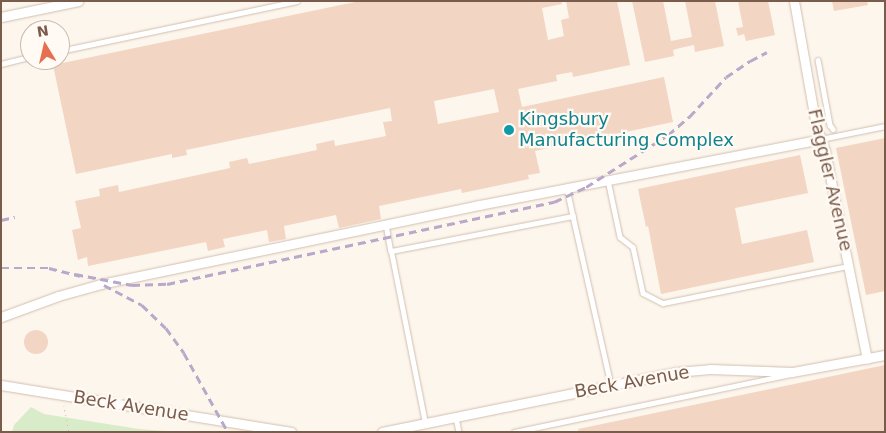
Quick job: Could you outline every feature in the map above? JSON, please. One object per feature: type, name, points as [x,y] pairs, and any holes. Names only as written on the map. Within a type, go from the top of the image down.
[{"type":"street","points":[[1,17],[78,1]]},
{"type":"street","name":"Flaggler Avenue","points":[[794,1],[816,126],[826,151],[867,359]]},
{"type":"street","points":[[1,317],[58,296],[101,284],[386,224],[821,139]]},
{"type":"street","name":"Beck Avenue","points":[[382,432],[611,384],[695,370],[777,373],[812,370],[885,355]]},
{"type":"street","name":"Beck Avenue","points":[[1,385],[291,432]]},
{"type":"lane","points":[[70,49],[297,1]]},
{"type":"lane","points":[[1,64],[20,60]]},
{"type":"lane","points":[[818,60],[830,125],[833,129]]},
{"type":"lane","points":[[821,139],[885,126]]},
{"type":"lane","points":[[608,180],[620,237],[633,247],[643,293],[662,303],[849,265]]},
{"type":"lane","points":[[567,188],[611,384]]},
{"type":"lane","points":[[391,251],[573,216]]},
{"type":"lane","points":[[386,224],[425,423]]},
{"type":"lane","points":[[514,432],[812,370]]},
{"type":"lane","points":[[456,417],[459,432]]},
{"type":"path","points":[[61,395],[69,432]]},
{"type":"green space","points":[[31,407],[44,414],[139,429],[178,432],[12,432],[14,425]]},
{"type":"building","name":"Kingsbury Manufacturing Complex","points":[[360,1],[561,1],[562,4],[542,8],[548,40],[564,36],[561,20],[569,18],[566,1],[617,1],[630,65],[573,77],[572,72],[556,75],[557,81],[518,89],[522,107],[664,77],[673,122],[535,151],[540,173],[528,175],[529,179],[462,193],[461,189],[379,206],[381,219],[339,228],[336,215],[284,226],[286,239],[269,242],[267,230],[223,239],[225,247],[208,251],[206,242],[88,266],[87,257],[78,260],[72,230],[81,228],[75,201],[100,196],[99,189],[118,185],[119,192],[230,168],[229,162],[247,158],[249,164],[317,150],[316,144],[334,140],[335,146],[386,136],[383,122],[392,121],[390,108],[186,150],[187,155],[172,158],[172,154],[76,174],[54,70],[70,70],[70,61]],"holes":[[[494,89],[499,112],[438,124],[434,101]]]},
{"type":"building","points":[[632,1],[663,1],[671,41],[692,37],[685,1],[715,1],[724,46],[695,52],[694,45],[673,50],[674,56],[645,62]]},
{"type":"building","points":[[738,1],[768,1],[775,35],[746,41],[744,34],[738,36],[736,28],[743,27]]},
{"type":"building","points":[[832,1],[867,1],[868,5],[834,11]]},
{"type":"building","points":[[885,138],[885,291],[866,295],[836,148]]},
{"type":"building","points":[[800,155],[808,193],[735,208],[742,244],[807,230],[814,262],[661,294],[648,226],[646,227],[638,189]]},
{"type":"building","points":[[36,330],[44,334],[48,342],[44,350],[36,354],[28,350],[24,342],[28,334]]},
{"type":"building","points":[[885,365],[885,432],[579,432],[578,429]]},
{"type":"railway","points":[[75,274],[132,285],[167,284],[554,202],[586,187],[668,135],[689,117],[726,77],[767,52]]},
{"type":"railway","points":[[1,220],[15,217]]},
{"type":"railway","points":[[1,268],[49,268],[80,276]]},
{"type":"railway","points":[[104,285],[142,305],[166,328],[184,353],[228,432]]},
{"type":"place","name":"Kingsbury Manufacturing Complex","points":[[509,130]]}]
